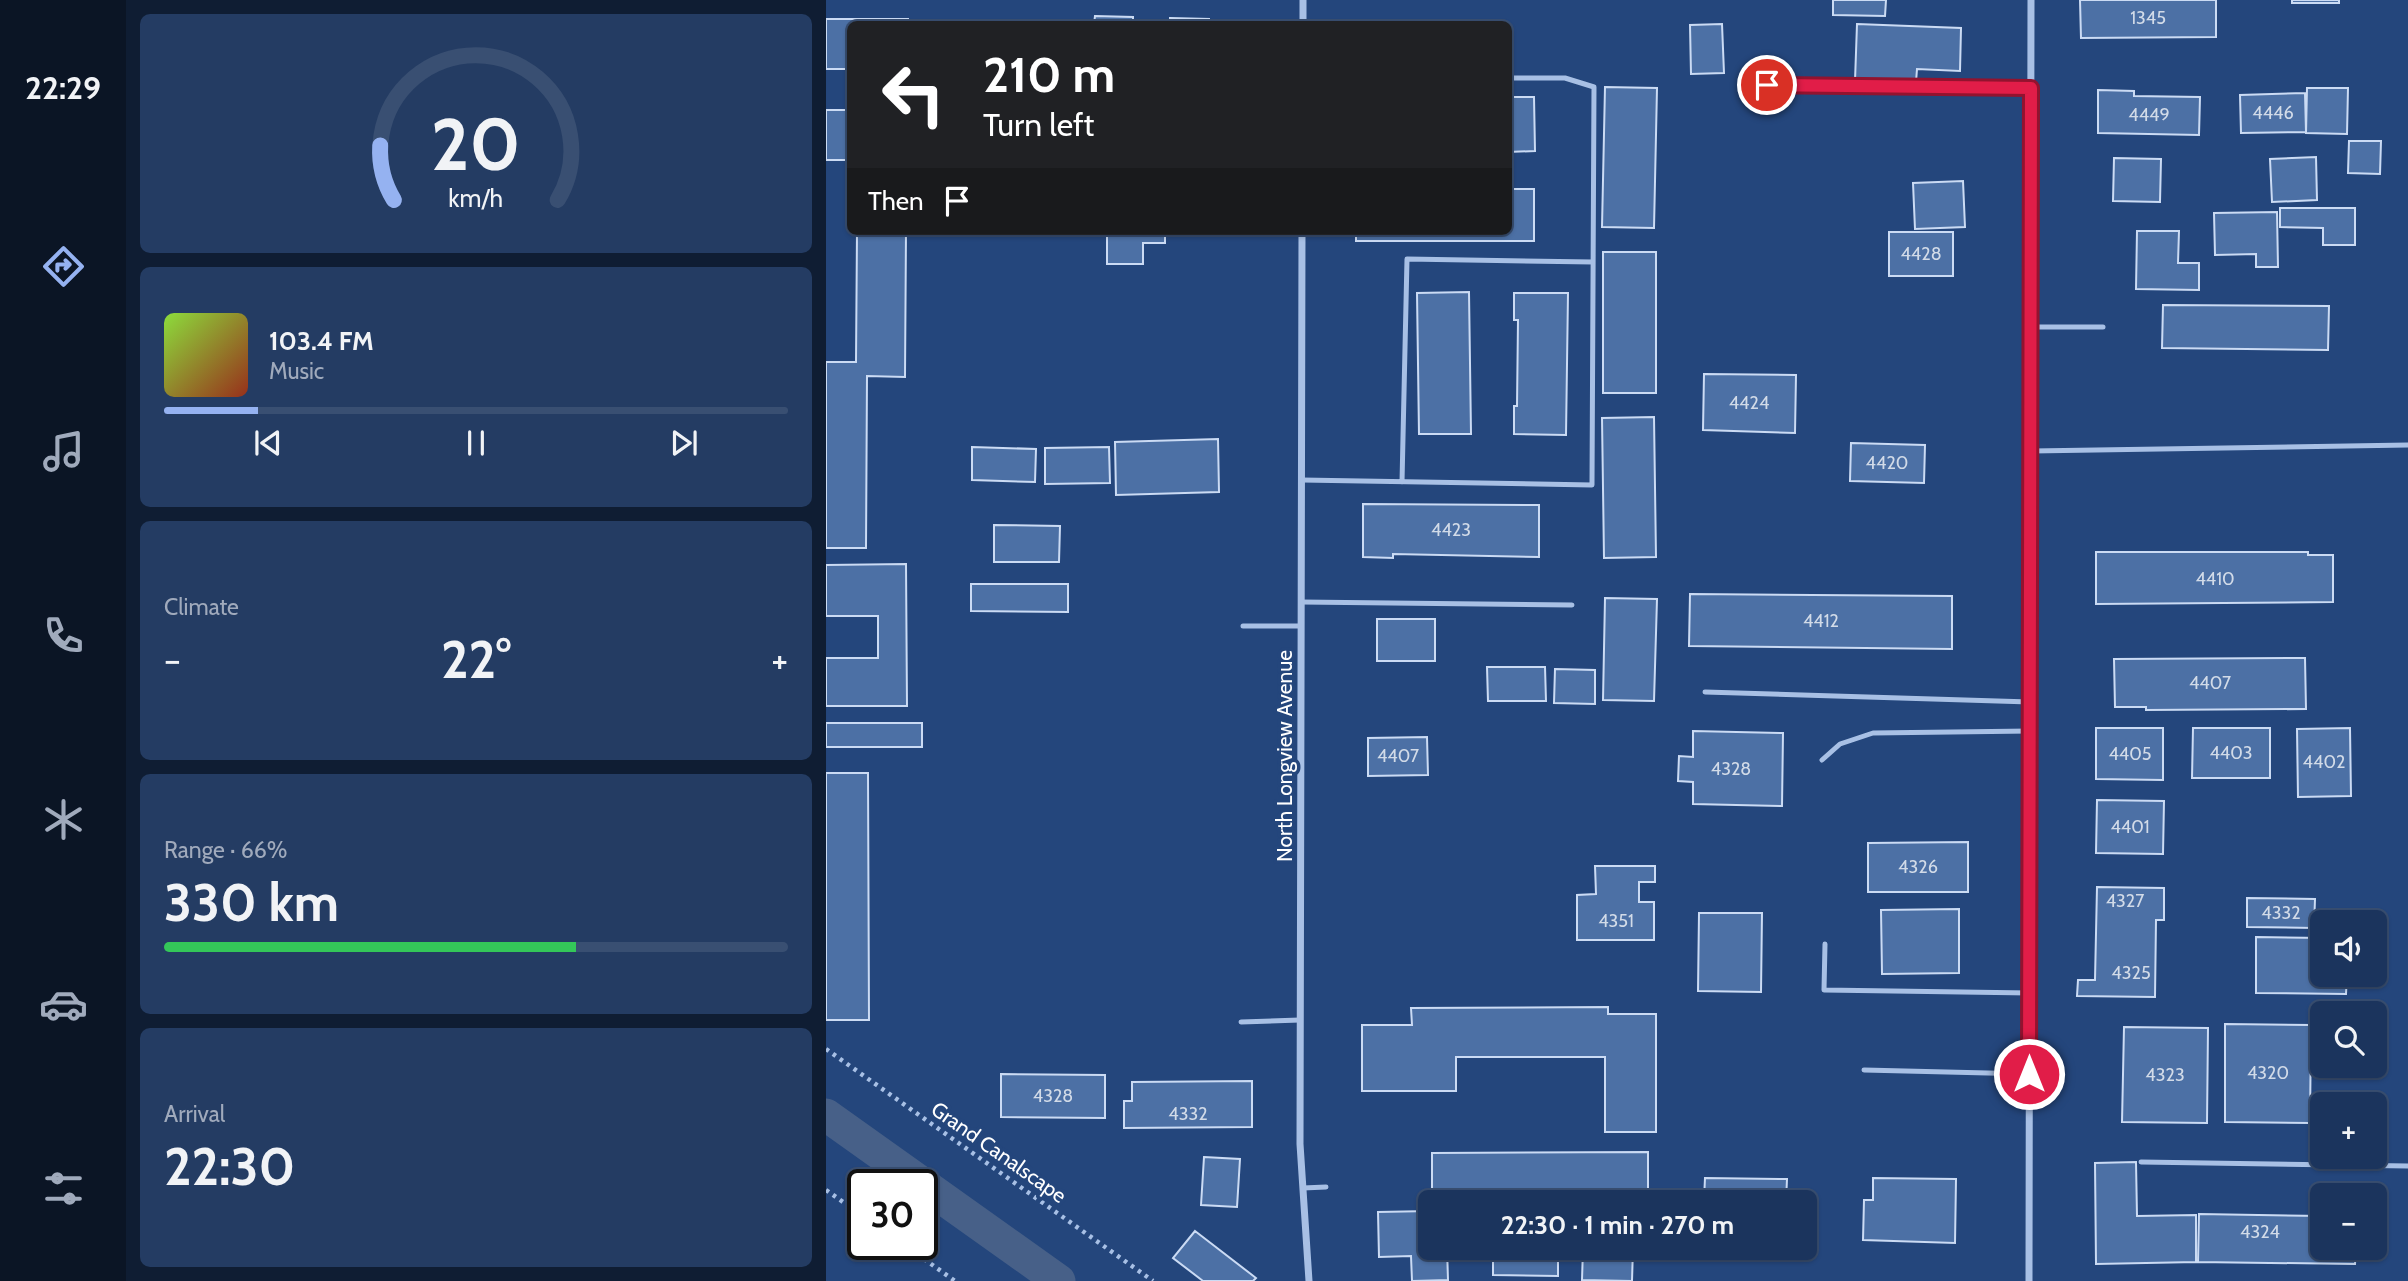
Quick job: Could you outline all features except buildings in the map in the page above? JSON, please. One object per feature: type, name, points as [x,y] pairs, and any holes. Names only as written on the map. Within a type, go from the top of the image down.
[{"type":"street","points":[[1303,0],[1303,21]]},
{"type":"street","points":[[2029,1281],[2031,0]]},
{"type":"street","name":"North Longview Avenue","points":[[1302,235],[1300,1144],[1309,1281]]},
{"type":"lane","points":[[1302,480],[1592,485],[1594,87],[1565,78],[1512,78]]},
{"type":"lane","points":[[1741,85],[2031,88]]},
{"type":"lane","points":[[1402,482],[1408,259],[1593,262]]},
{"type":"lane","points":[[2031,327],[2103,327]]},
{"type":"lane","points":[[2031,451],[2408,445]]},
{"type":"lane","points":[[1301,602],[1572,605]]},
{"type":"lane","points":[[1243,626],[1301,626]]},
{"type":"lane","points":[[1705,692],[2030,702]]},
{"type":"lane","points":[[1822,760],[1840,744],[1873,733],[2030,731]]},
{"type":"lane","points":[[1825,944],[1824,990],[2030,993]]},
{"type":"lane","points":[[1241,1021],[1300,1020]]},
{"type":"lane","points":[[1864,1070],[2029,1074]]},
{"type":"lane","points":[[2141,1162],[2408,1166]]},
{"type":"lane","points":[[1303,1188],[1326,1187]]},
{"type":"path","name":"Grand Canalscape","points":[[826,1049],[1153,1281]]},
{"type":"path","points":[[826,1189],[847,1204]]},
{"type":"path","points":[[925,1260],[955,1281]]},
{"type":"waterway","points":[[826,1115],[1059,1281]]},
{"type":"route","points":[[1767,85],[2031,88],[2029,1074]]}]
